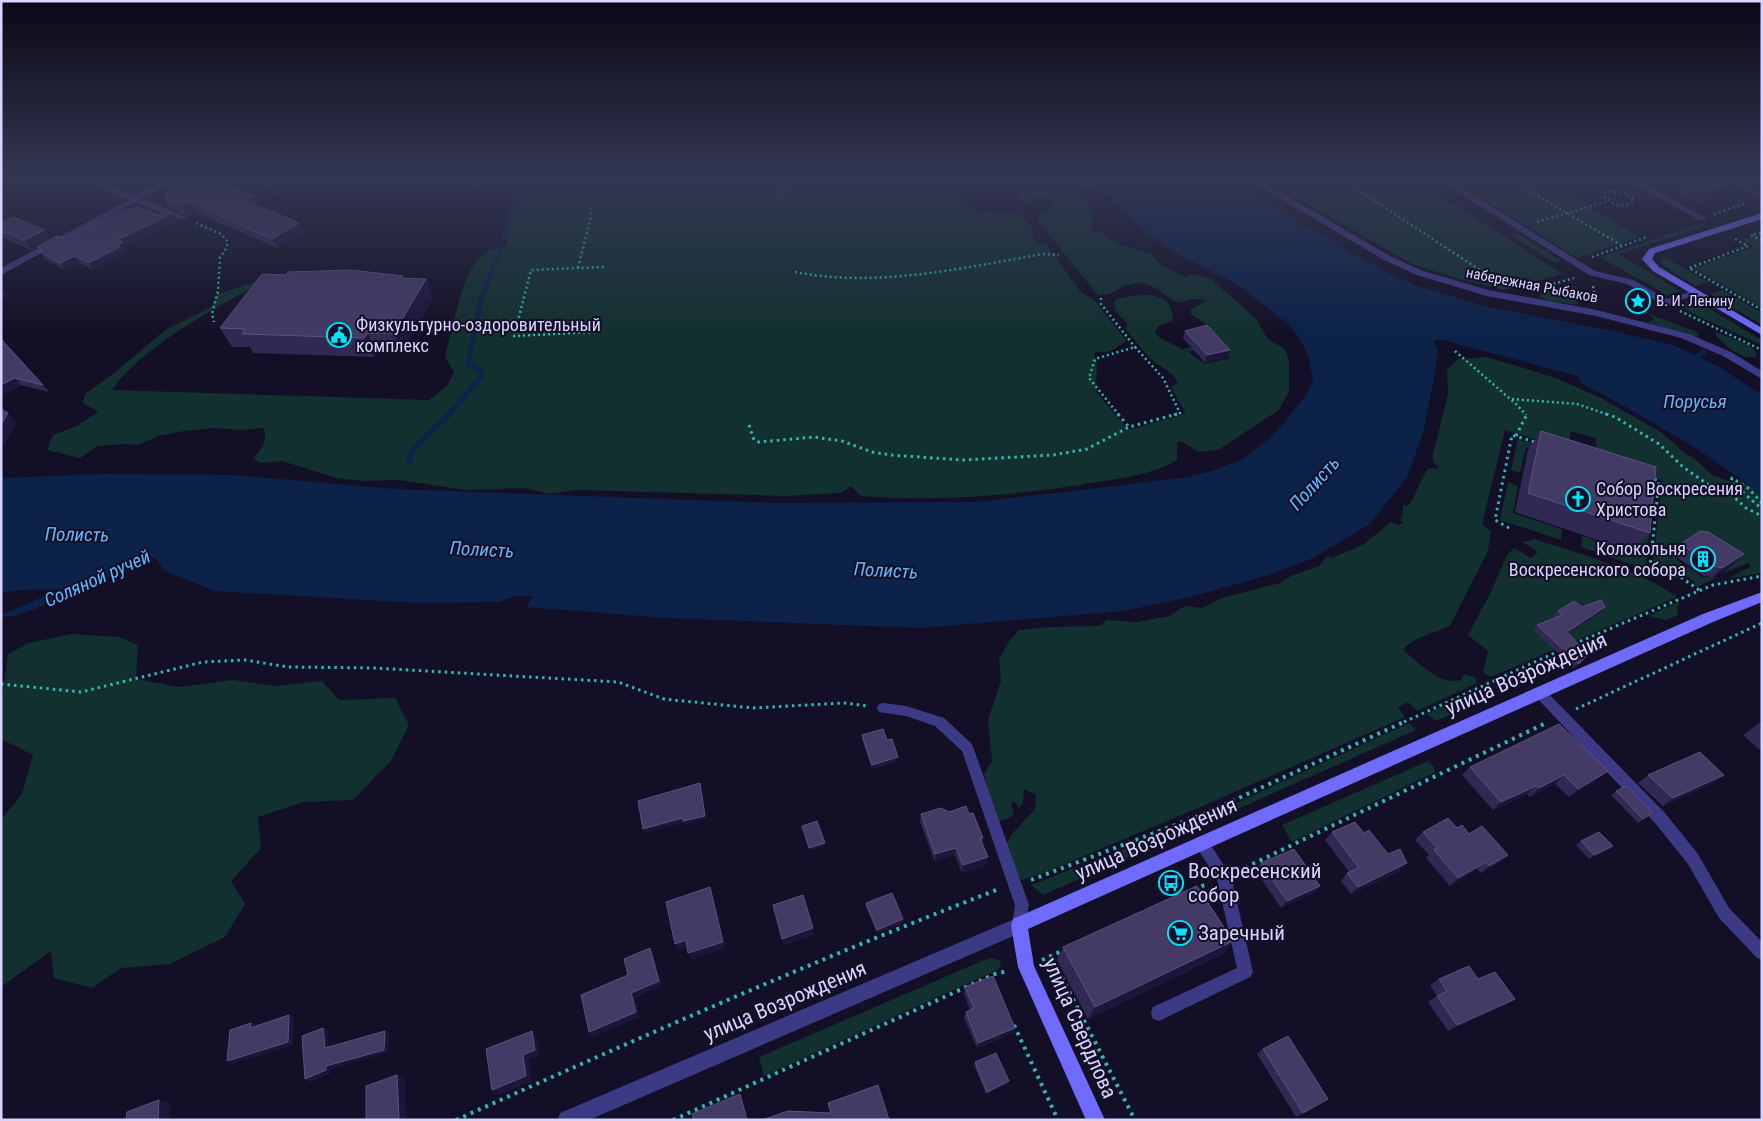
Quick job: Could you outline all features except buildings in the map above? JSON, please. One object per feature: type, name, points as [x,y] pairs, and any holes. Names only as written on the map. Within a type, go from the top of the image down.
[{"type":"street","points":[[1,272],[78,230]]},
{"type":"street","name":"набережная Рыбаков","points":[[1342,230],[1404,266],[1461,286],[1597,313],[1656,328],[1708,344],[1762,376]]},
{"type":"street","points":[[1523,230],[1592,273],[1630,282],[1666,303],[1695,293]]},
{"type":"street","points":[[1718,230],[1652,252],[1647,258],[1656,269],[1762,332]]},
{"type":"street","name":"улица Возрождения","points":[[567,1120],[1019,925],[1708,618],[1762,597]]},
{"type":"street","name":"улица Свердлова","points":[[1019,925],[1026,966],[1096,1120]]},
{"type":"lane","points":[[1540,693],[1660,818],[1693,858],[1724,914],[1762,953]]},
{"type":"lane","points":[[883,708],[906,711],[939,722],[967,748],[1022,905],[1019,925]]},
{"type":"lane","points":[[1159,1013],[1245,972],[1224,876],[1202,843]]},
{"type":"path","points":[[212,230],[221,234],[228,242],[225,251],[220,257],[218,291],[212,314],[214,322]]},
{"type":"path","points":[[578,268],[588,230]]},
{"type":"path","points":[[1419,230],[1521,298],[1538,289],[1592,273],[1597,313]]},
{"type":"path","points":[[1595,230],[1621,246]]},
{"type":"path","points":[[1762,233],[1750,234],[1762,240]]},
{"type":"path","points":[[1742,236],[1734,239],[1748,246],[1689,268],[1762,310]]},
{"type":"path","points":[[795,272],[816,276],[825,275],[851,278],[889,277],[942,272],[1043,254],[1059,255]]},
{"type":"path","points":[[595,332],[514,336],[532,270],[604,266]]},
{"type":"path","points":[[749,425],[754,440],[759,442],[800,436],[814,437],[842,441],[872,452],[891,455],[963,460],[1053,454],[1087,449],[1128,427],[1180,413],[1162,378],[1101,304],[1101,298]]},
{"type":"path","points":[[1666,303],[1686,315],[1762,350]]},
{"type":"path","points":[[1128,427],[1089,378],[1095,359],[1135,347]]},
{"type":"path","points":[[1455,351],[1470,367],[1512,399],[1526,416],[1516,436]]},
{"type":"path","points":[[1512,399],[1577,404],[1615,417],[1659,444],[1713,488],[1733,496],[1746,508],[1762,516]]},
{"type":"path","points":[[1509,528],[1496,520],[1512,434],[1543,444]]},
{"type":"path","points":[[1647,576],[1650,567],[1659,481],[1650,478]]},
{"type":"path","points":[[1762,503],[1748,488],[1732,478],[1730,482],[1762,509]]},
{"type":"path","points":[[1650,567],[1682,578],[1699,590]]},
{"type":"path","points":[[456,1120],[681,1019],[868,940],[992,890],[1015,886],[1202,815],[1351,748],[1488,682],[1713,584],[1762,576]]},
{"type":"path","points":[[1,684],[81,692],[203,662],[245,660],[288,667],[375,668],[574,681],[618,682],[664,699],[753,708],[844,703],[883,708]]},
{"type":"path","points":[[1051,956],[1135,1120]]},
{"type":"path","points":[[991,976],[994,984]]},
{"type":"path","points":[[1012,1023],[1058,1120]]},
{"type":"green space","points":[[508,230],[1034,230],[1032,239],[1038,245],[1046,244],[1080,291],[1094,300],[1127,341],[1110,351],[1094,353],[1097,364],[1096,392],[1129,430],[1184,414],[1185,412],[1171,387],[1178,382],[1176,378],[1151,359],[1138,344],[1125,328],[1128,324],[1116,312],[1114,303],[1117,299],[1135,296],[1145,295],[1161,298],[1172,310],[1173,321],[1158,326],[1155,333],[1160,338],[1187,352],[1183,349],[1216,342],[1218,339],[1207,325],[1191,314],[1190,310],[1207,300],[1192,299],[1178,303],[1157,289],[1137,283],[1129,284],[1109,294],[1098,295],[1046,230],[1093,230],[1103,233],[1115,243],[1151,254],[1161,265],[1185,277],[1192,274],[1211,279],[1256,319],[1268,339],[1284,348],[1289,360],[1289,391],[1279,410],[1218,450],[1198,452],[1183,442],[1177,442],[1177,460],[1159,469],[1139,475],[1069,487],[1010,494],[949,498],[861,496],[851,486],[841,493],[786,496],[577,490],[549,494],[525,488],[466,490],[399,480],[364,481],[336,478],[282,461],[260,463],[253,458],[263,444],[265,437],[264,428],[240,430],[215,428],[184,431],[159,436],[138,445],[97,446],[80,458],[47,450],[53,435],[77,426],[98,412],[83,403],[85,394],[114,373],[165,330],[211,307],[217,294],[276,276],[210,311],[164,341],[126,373],[112,390],[429,400],[447,386],[454,372],[445,357],[463,288],[469,274],[482,255],[507,245]],"holes":[[[1219,345],[1230,358],[1205,364],[1188,352]]]},
{"type":"green space","points":[[1354,230],[1495,230],[1563,274],[1504,290],[1463,280],[1412,264]]},
{"type":"green space","points":[[1533,230],[1629,230],[1640,237],[1577,258]]},
{"type":"green space","points":[[1680,230],[1693,230],[1619,254],[1680,291],[1667,296],[1600,257]]},
{"type":"green space","points":[[1517,233],[1561,261],[1555,263],[1511,235]]},
{"type":"green space","points":[[1755,235],[1762,239],[1762,308],[1693,268],[1754,247],[1742,240]]},
{"type":"green space","points":[[1663,257],[1708,282],[1696,286],[1662,265],[1660,260]]},
{"type":"green space","points":[[1566,285],[1574,286],[1580,291],[1577,305],[1548,301],[1540,297],[1541,294]]},
{"type":"green space","points":[[1722,290],[1762,313],[1762,325],[1710,294]]},
{"type":"green space","points":[[1694,300],[1762,340],[1762,345],[1697,316],[1679,305]]},
{"type":"green space","points":[[1649,314],[1697,332],[1699,336],[1694,337],[1649,323],[1654,319]]},
{"type":"green space","points":[[1716,332],[1749,345],[1756,352],[1756,357],[1744,356],[1729,348],[1716,336]]},
{"type":"green space","points":[[1487,357],[1556,378],[1601,398],[1659,431],[1712,475],[1737,484],[1741,481],[1752,487],[1762,498],[1762,573],[1728,579],[1751,566],[1748,563],[1721,574],[1731,566],[1729,560],[1682,546],[1659,533],[1681,546],[1674,551],[1676,559],[1702,577],[1718,577],[1697,587],[1694,585],[1695,582],[1688,577],[1653,566],[1662,480],[1589,457],[1592,447],[1596,448],[1596,438],[1570,431],[1570,440],[1581,443],[1582,454],[1505,430],[1482,524],[1491,532],[1488,551],[1450,626],[1416,640],[1405,647],[1404,651],[1438,677],[1453,681],[1461,680],[1464,674],[1475,677],[1477,683],[1417,711],[1408,702],[1398,707],[1405,717],[1051,870],[1022,880],[1014,873],[1005,847],[1011,835],[1035,809],[1036,795],[1024,789],[1023,803],[1019,808],[1014,801],[1011,805],[1014,814],[1010,818],[997,821],[991,807],[984,774],[992,761],[988,720],[1001,681],[999,659],[1010,640],[1019,630],[1099,626],[1107,620],[1136,622],[1170,616],[1187,606],[1202,608],[1222,598],[1280,583],[1291,576],[1319,566],[1327,556],[1332,558],[1364,544],[1391,522],[1398,525],[1403,523],[1400,519],[1403,515],[1403,505],[1408,506],[1411,502],[1429,468],[1439,469],[1433,461],[1433,455],[1448,394],[1447,370],[1458,359]]},
{"type":"green space","points":[[1518,439],[1574,456],[1573,463],[1526,448],[1520,473],[1511,470]]},
{"type":"green space","points":[[1508,482],[1518,486],[1513,513],[1562,529],[1561,540],[1500,520]]},
{"type":"green space","points":[[1650,530],[1645,569],[1581,547],[1582,536],[1636,554],[1638,531]]},
{"type":"green space","points":[[1534,539],[1627,570],[1662,587],[1677,597],[1491,677],[1483,672],[1488,651],[1468,635],[1490,594],[1507,555],[1514,548],[1531,558],[1538,552],[1522,542]]},
{"type":"green space","points":[[1676,603],[1681,603],[1677,606],[1678,615],[1666,620],[1648,616]]},
{"type":"green space","points":[[72,634],[119,637],[138,645],[136,679],[179,687],[233,680],[276,686],[322,681],[339,700],[395,698],[409,725],[391,761],[353,800],[303,802],[258,817],[261,848],[231,881],[245,904],[225,937],[170,964],[121,968],[92,988],[54,978],[51,951],[1,987],[1,820],[22,794],[33,755],[1,739],[1,706],[8,654],[28,643]]},
{"type":"green space","points":[[1461,696],[1465,697],[1463,698],[1465,708],[1436,721],[1427,714]]},
{"type":"green space","points":[[1409,723],[1416,730],[1043,895],[1031,885],[1208,816]]},
{"type":"green space","points":[[1428,761],[1434,767],[1435,772],[1292,842],[1282,825]]},
{"type":"green space","points":[[989,958],[1000,960],[1001,966],[997,970],[764,1076],[759,1057]]},
{"type":"water","points":[[1144,230],[1313,230],[1388,273],[1417,286],[1488,307],[1614,331],[1673,345],[1716,365],[1762,395],[1762,498],[1752,487],[1699,450],[1581,383],[1577,376],[1443,340],[1435,340],[1434,343],[1438,350],[1423,433],[1407,477],[1370,524],[1311,559],[1265,576],[1194,596],[1124,611],[920,628],[666,618],[526,607],[533,596],[516,596],[499,602],[418,603],[215,591],[164,571],[155,557],[122,573],[75,589],[35,609],[15,616],[1,617],[1,615],[61,589],[21,590],[1,593],[1,478],[102,474],[233,475],[396,489],[776,503],[978,502],[1183,478],[1211,471],[1241,460],[1269,439],[1306,395],[1313,379],[1308,356],[1301,341],[1289,325],[1237,284],[1170,250]]},
{"type":"waterway","points":[[503,237],[505,230]]},
{"type":"waterway","points":[[448,415],[482,376],[480,370],[468,364],[481,299],[500,251]]},
{"type":"waterway","points":[[1690,361],[1704,352]]},
{"type":"waterway","points":[[409,462],[414,448],[448,415]]},
{"type":"place","name":"В. И. Ленину","points":[[1638,301]]},
{"type":"place","name":"Физкультурно-оздоровительный комплекс","points":[[339,335]]},
{"type":"place","name":"Собор Воскресения Христова","points":[[1578,499]]},
{"type":"place","name":"Колокольня Воскресенского собора","points":[[1703,559]]},
{"type":"place","name":"Воскресенский собор","points":[[1171,883]]},
{"type":"place","name":"Заречный","points":[[1180,933]]},
{"type":"water label","name":"Порусья","points":[[1695,401]]},
{"type":"water label","name":"Полисть","points":[[1314,483]]},
{"type":"water label","name":"Полисть","points":[[77,534]]},
{"type":"water label","name":"Полисть","points":[[482,549]]},
{"type":"water label","name":"Полисть","points":[[886,570]]},
{"type":"water label","name":"Соляной ручей","points":[[97,578]]}]
